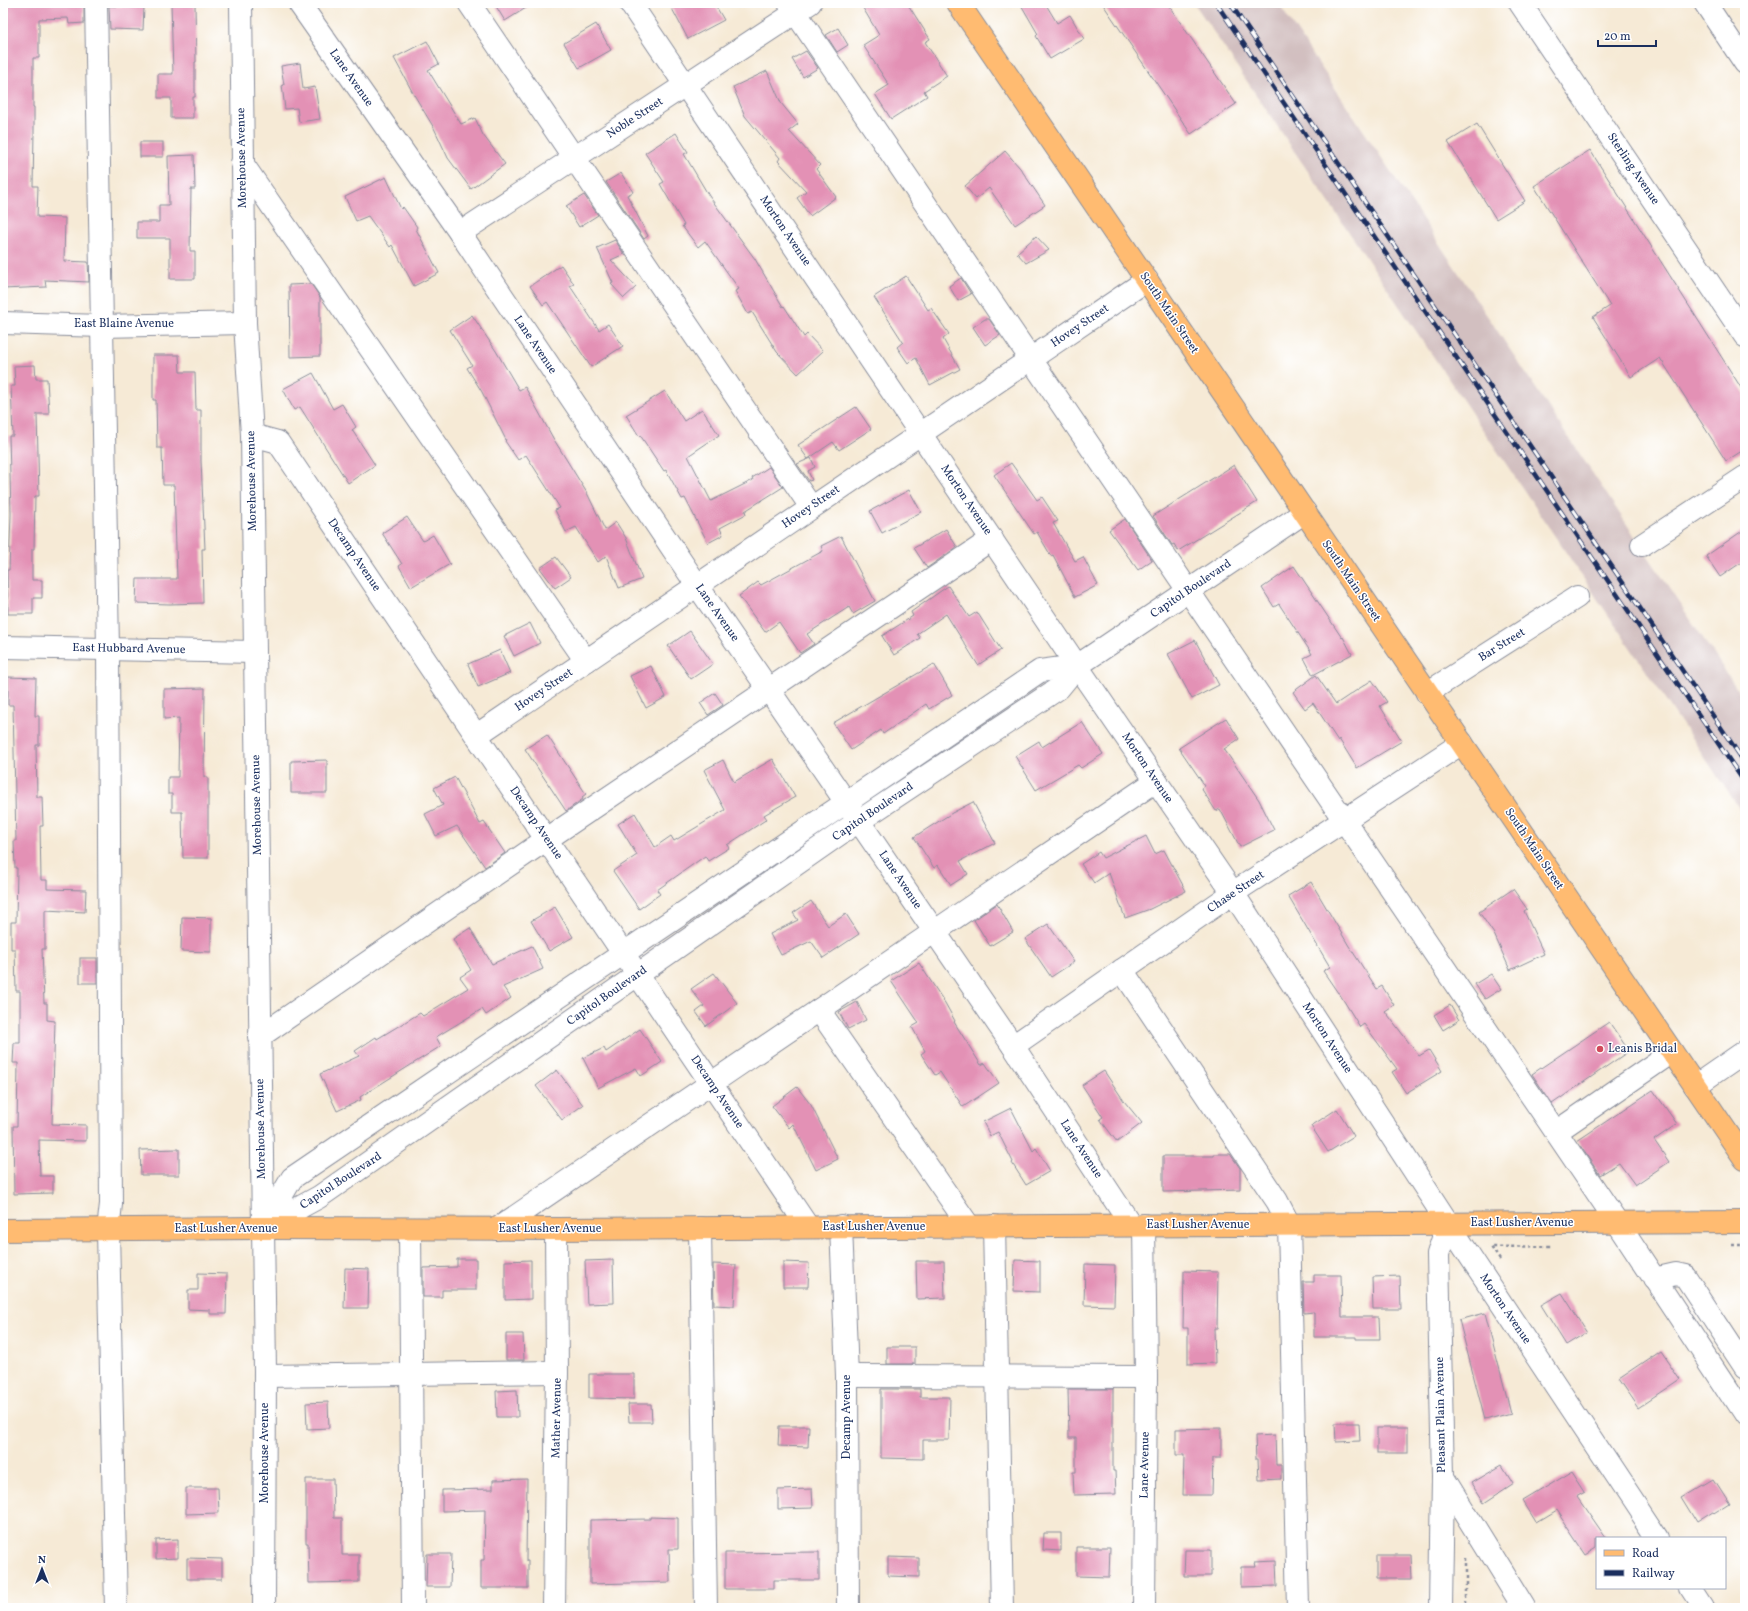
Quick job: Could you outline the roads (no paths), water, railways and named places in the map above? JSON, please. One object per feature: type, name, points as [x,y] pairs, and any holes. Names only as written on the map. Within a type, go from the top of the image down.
[{"type":"main road","name":"South Main Street","points":[[964,5],[1147,280],[1745,1159]]},
{"type":"main road","name":"East Lusher Avenue","points":[[3,1230],[262,1228],[556,1229],[841,1226],[1745,1222]]},
{"type":"street","points":[[96,3],[108,648],[111,1196],[108,1230],[116,1608]]},
{"type":"street","name":"Morehouse Avenue","points":[[240,3],[245,323],[252,435],[265,1376],[264,1608]]},
{"type":"street","name":"Lane Avenue","points":[[299,3],[460,233],[697,585],[1137,1225],[1146,1377],[1144,1608]]},
{"type":"street","points":[[469,3],[811,507]]},
{"type":"street","name":"Morton Avenue","points":[[630,3],[1077,666],[1233,893],[1448,1223],[1656,1537]]},
{"type":"street","name":"Sterling Avenue","points":[[1520,3],[1745,336]]},
{"type":"street","points":[[1704,3],[1745,63]]},
{"type":"street","points":[[798,6],[1031,359],[1617,1222],[1745,1416]]},
{"type":"street","name":"Noble Street","points":[[460,233],[686,85],[798,6]]},
{"type":"street","points":[[242,163],[586,661]]},
{"type":"street","name":"Hovey Street","points":[[477,736],[811,507],[1147,280]]},
{"type":"street","name":"East Blaine Avenue","points":[[3,323],[102,326],[245,323]]},
{"type":"street","name":"Decamp Avenue","points":[[252,435],[278,442],[808,1227]]},
{"type":"street","points":[[1642,546],[1745,478]]},
{"type":"street","name":"Capitol Boulevard","points":[[262,1228],[319,1197],[859,821],[1059,688],[1077,666],[1305,512]]},
{"type":"street","points":[[260,1037],[547,839],[992,539]]},
{"type":"street","name":"Bar Street","points":[[1427,693],[1577,597]]},
{"type":"street","name":"East Hubbard Avenue","points":[[3,647],[255,652]]},
{"type":"street","name":"Capitol Boulevard","points":[[262,1228],[292,1178],[847,803],[1040,670],[1077,666]]},
{"type":"street","name":"Chase Street","points":[[1013,1046],[1233,893],[1462,743]]},
{"type":"street","points":[[497,1229],[1156,781]]},
{"type":"street","points":[[1122,970],[1277,1201],[1289,1224],[1298,1608]]},
{"type":"street","points":[[820,1010],[969,1226]]},
{"type":"street","points":[[1556,1132],[1672,1052]]},
{"type":"street","points":[[1695,1086],[1744,1052],[1745,1054]]},
{"type":"street","name":"Pleasant Plain Avenue","points":[[1441,1608],[1443,1477],[1438,1254],[1448,1223]]},
{"type":"street","name":"Decamp Avenue","points":[[841,1226],[847,1376],[848,1608]]},
{"type":"street","points":[[994,1226],[1002,1608]]},
{"type":"street","points":[[700,1228],[706,1608]]},
{"type":"street","points":[[410,1229],[413,1608]]},
{"type":"street","name":"Mather Avenue","points":[[554,1608],[557,1372],[556,1229]]},
{"type":"street","points":[[1654,1279],[1676,1274],[1685,1276],[1745,1367]]},
{"type":"street","points":[[265,1376],[557,1372]]},
{"type":"street","points":[[847,1376],[1146,1377]]},
{"type":"street","points":[[1443,1477],[1524,1608]]},
{"type":"street","points":[[1691,1589],[1704,1608]]},
{"type":"railway","points":[[1216,3],[1745,783]]},
{"type":"railway","points":[[1230,3],[1745,763]]},
{"type":"place","name":"Leanis Bridal","points":[[1600,1049]]}]
